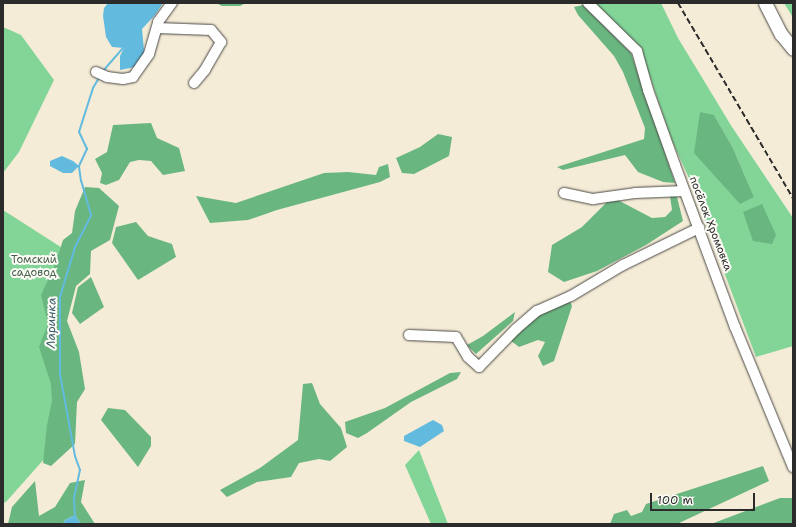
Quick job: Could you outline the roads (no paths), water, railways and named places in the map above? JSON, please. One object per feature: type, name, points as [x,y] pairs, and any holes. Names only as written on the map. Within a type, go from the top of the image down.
[{"type":"main road","points":[[765,3],[781,34],[793,49]]},
{"type":"street","points":[[101,74],[123,79],[133,77],[149,54],[158,22],[172,3]]},
{"type":"street","name":"посёлок Хромовка","points":[[588,3],[637,51],[648,90],[684,191],[735,327],[793,467]]},
{"type":"street","points":[[157,28],[211,30],[221,42],[205,70],[194,83]]},
{"type":"street","points":[[564,193],[593,199],[635,194],[684,191]]},
{"type":"street","points":[[409,335],[456,337],[468,357],[479,367],[516,330],[538,311],[571,296],[623,265],[699,228]]},
{"type":"water","points":[[108,3],[163,3],[155,15],[142,29],[144,50],[143,60],[135,67],[120,70],[120,56],[124,48],[112,47],[106,37],[103,16],[104,8]]},
{"type":"water","points":[[62,156],[73,161],[79,166],[72,173],[63,173],[50,166],[50,161]]},
{"type":"water","points":[[433,420],[442,425],[444,431],[420,447],[404,441],[404,436]]},
{"type":"water","points":[[75,515],[81,524],[63,524],[65,520]]},
{"type":"waterway","name":"Ларинка","points":[[103,71],[125,46]]},
{"type":"waterway","name":"Ларинка","points":[[75,518],[74,498],[80,470],[75,456],[60,374],[60,297],[75,247],[91,215],[81,181],[79,166],[87,149],[79,132],[93,88],[100,76]]},
{"type":"railway","points":[[678,3],[793,198]]},
{"type":"park label","name":"Томский садовод","points":[[34,267]]}]
